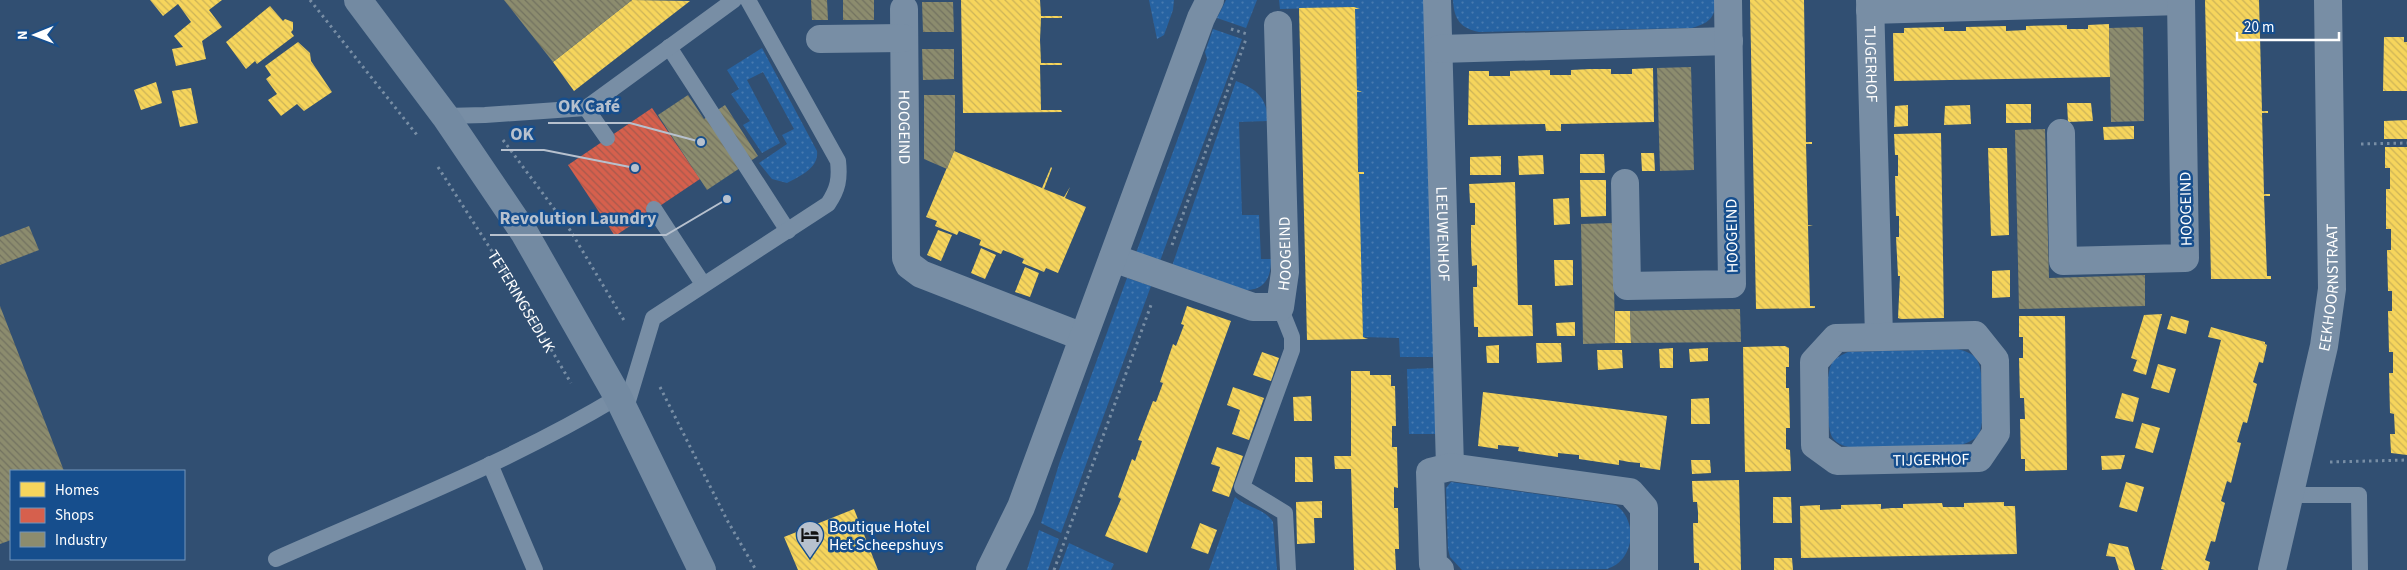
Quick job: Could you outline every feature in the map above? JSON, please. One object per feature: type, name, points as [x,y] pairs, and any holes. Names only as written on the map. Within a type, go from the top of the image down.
[{"type":"main road","points":[[358,0],[445,116],[525,234],[622,404],[702,565]]},
{"type":"street","points":[[990,570],[1005,543],[1021,507],[1201,18],[1210,0]]},
{"type":"street","name":"LEEUWENHOF","points":[[1438,0],[1450,467]]},
{"type":"street","name":"HOOGEIND","points":[[1624,183],[1627,286],[1732,284],[1728,0]]},
{"type":"street","name":"HOOGEIND","points":[[1870,5],[2181,0],[2185,258],[2063,260],[2061,133]]},
{"type":"street","name":"EEKHOORNSTRAAT","points":[[2272,570],[2324,346],[2332,289],[2328,0]]},
{"type":"street","name":"TIJGERHOF","points":[[1870,5],[1879,337]]},
{"type":"street","name":"HOOGEIND","points":[[904,9],[906,258],[909,266],[921,274],[1083,338]]},
{"type":"street","name":"HOOGEIND","points":[[1113,258],[1253,306],[1280,307],[1285,272],[1278,24]]},
{"type":"street","points":[[820,39],[904,38]]},
{"type":"street","points":[[1439,49],[1729,41]]},
{"type":"street","name":"TIJGERHOF","points":[[1975,335],[1994,360],[1996,433],[1979,458],[1837,461],[1815,445],[1814,362],[1836,338],[1879,337],[1975,335]]},
{"type":"street","points":[[1440,570],[1433,564],[1430,472],[1450,467],[1630,492],[1644,508],[1644,570]]},
{"type":"street","points":[[998,570],[1005,543]]},
{"type":"lane","points":[[445,116],[485,116],[586,108],[734,0]]},
{"type":"lane","points":[[276,559],[490,464],[589,414],[622,404],[653,318],[828,204],[837,190],[840,176],[838,161],[748,0]]},
{"type":"lane","points":[[669,47],[788,231]]},
{"type":"lane","points":[[586,108],[607,138]]},
{"type":"lane","points":[[654,209],[703,284]]},
{"type":"lane","points":[[1280,307],[1292,337],[1292,350],[1242,487],[1286,513],[1288,570]]},
{"type":"lane","points":[[490,464],[535,570]]},
{"type":"lane","points":[[2290,495],[2359,495],[2360,570]]},
{"type":"path","points":[[310,0],[423,143]]},
{"type":"path","points":[[2330,145],[2407,143]]},
{"type":"path","name":"TETERINGSEDIJK","points":[[433,159],[504,270],[589,414]]},
{"type":"path","points":[[2297,462],[2407,460]]},
{"type":"shaded area","points":[[1149,0],[1174,0],[1173,10],[1164,35],[1157,39]]},
{"type":"shaded area","points":[[1226,0],[1257,0],[1246,28],[1217,18]]},
{"type":"shaded area","points":[[1279,0],[1427,0],[1435,357],[1400,357],[1399,338],[1363,337],[1354,7],[1280,9]]},
{"type":"shaded area","points":[[1453,0],[1716,0],[1710,19],[1692,28],[1479,32],[1467,28],[1459,22]]},
{"type":"shaded area","points":[[1213,29],[1242,39],[1160,261],[1136,253],[1207,59],[1205,52]]},
{"type":"shaded area","points":[[762,48],[817,151],[817,157],[812,167],[787,183],[772,179],[759,163],[787,144],[782,135],[794,129],[763,72],[747,80],[780,143],[762,153],[743,125],[750,121],[731,94],[739,89],[727,70]]},
{"type":"shaded area","points":[[1236,81],[1250,87],[1260,95],[1266,106],[1268,121],[1239,122],[1242,215],[1259,215],[1261,259],[1271,259],[1268,277],[1260,287],[1248,290],[1233,289],[1216,284],[1172,266]]},
{"type":"shaded area","points":[[1127,278],[1151,286],[1061,533],[1041,523],[1060,461]]},
{"type":"shaded area","points":[[1957,349],[1969,353],[1977,360],[1981,374],[1983,397],[1981,428],[1979,434],[1970,442],[1959,446],[1856,448],[1839,444],[1834,440],[1828,422],[1827,388],[1832,363],[1837,358],[1848,352]]},
{"type":"shaded area","points":[[1436,368],[1437,434],[1409,434],[1407,369]]},
{"type":"shaded area","points":[[1451,482],[1616,505],[1628,521],[1630,541],[1628,550],[1615,565],[1606,569],[1462,570],[1450,557],[1448,549],[1446,488]]},
{"type":"shaded area","points":[[1235,497],[1265,514],[1273,522],[1277,570],[1209,570]]},
{"type":"shaded area","points":[[1039,530],[1059,539],[1048,570],[1027,570]]},
{"type":"shaded area","points":[[1069,543],[1114,564],[1111,570],[1059,570]]},
{"type":"building: Homes","points":[[150,0],[222,0],[209,10],[222,27],[202,41],[206,59],[176,66],[172,49],[183,47],[174,36],[191,22],[178,4],[163,16]]},
{"type":"building: Homes","points":[[632,0],[690,1],[574,91],[553,62]]},
{"type":"building: Homes","points":[[961,0],[1040,0],[1041,16],[1062,16],[1062,18],[1041,18],[1040,40],[1041,63],[1062,63],[1062,65],[1040,65],[1041,110],[1061,110],[1062,112],[963,113]]},
{"type":"building: Homes","points":[[1750,0],[1804,0],[1806,142],[1812,142],[1812,144],[1806,144],[1808,225],[1813,225],[1808,226],[1810,306],[1815,306],[1815,308],[1756,309]]},
{"type":"building: Homes","points":[[2205,0],[2259,0],[2262,111],[2268,111],[2268,113],[2262,113],[2264,194],[2270,194],[2270,196],[2264,196],[2267,276],[2271,276],[2271,279],[2211,279]]},
{"type":"building: Homes","points":[[270,6],[283,21],[285,19],[293,22],[293,30],[291,32],[294,36],[257,64],[255,61],[246,69],[226,42]]},
{"type":"building: Homes","points":[[1354,7],[1360,9],[1355,9],[1357,90],[1362,92],[1357,92],[1358,172],[1364,172],[1364,174],[1359,174],[1363,337],[1368,339],[1307,340],[1299,8]]},
{"type":"building: Homes","points":[[2109,24],[2110,77],[1894,81],[1893,33],[1904,33],[1904,28],[1944,27],[1944,31],[1966,31],[1966,27],[2006,26],[2006,31],[2026,30],[2026,26],[2067,25],[2067,29],[2088,29],[2088,25]]},
{"type":"building: Homes","points":[[2384,37],[2404,37],[2404,42],[2407,42],[2407,91],[2383,91]]},
{"type":"building: Homes","points":[[298,42],[310,53],[311,61],[332,92],[304,111],[297,104],[281,116],[268,100],[277,94],[266,79],[271,75],[265,66]]},
{"type":"building: Homes","points":[[1653,68],[1654,122],[1561,124],[1561,131],[1546,131],[1545,124],[1468,125],[1469,71],[1489,71],[1489,76],[1510,76],[1510,71],[1550,70],[1550,75],[1571,75],[1571,70],[1611,69],[1611,74],[1632,74],[1632,69]]},
{"type":"building: Homes","points":[[156,82],[162,103],[141,110],[134,90]]},
{"type":"building: Homes","points":[[191,88],[198,123],[180,127],[172,91]]},
{"type":"building: Homes","points":[[2067,103],[2091,103],[2093,121],[2068,122]]},
{"type":"building: Homes","points":[[2006,104],[2031,104],[2031,123],[2006,123]]},
{"type":"building: Homes","points":[[1908,105],[1908,126],[1894,127],[1895,106]]},
{"type":"building: Homes","points":[[1970,105],[1971,124],[1944,125],[1945,106]]},
{"type":"building: Homes","points":[[2407,120],[2407,139],[2384,139],[2384,121]]},
{"type":"building: Homes","points":[[2134,126],[2134,139],[2104,140],[2103,127]]},
{"type":"building: Homes","points":[[1941,133],[1944,318],[1901,319],[1898,318],[1900,276],[1898,276],[1896,237],[1899,237],[1899,216],[1896,216],[1895,176],[1898,176],[1898,155],[1895,155],[1894,134]]},
{"type":"building: Homes","points":[[2385,147],[2407,147],[2407,455],[2391,453],[2390,434],[2395,434],[2394,414],[2390,413],[2389,373],[2393,373],[2393,352],[2389,352],[2388,311],[2392,311],[2392,291],[2388,291],[2387,250],[2391,250],[2391,229],[2386,229],[2386,189],[2390,189],[2390,168],[2385,168]]},
{"type":"building: Homes","points":[[1988,148],[2007,148],[2009,235],[1991,236]]},
{"type":"building: Homes","points":[[954,151],[1042,188],[1051,167],[1044,189],[1064,197],[1070,187],[1065,198],[1086,207],[1058,273],[1046,268],[1044,272],[1022,263],[1024,259],[1013,254],[1003,250],[1001,254],[979,245],[981,240],[959,231],[957,235],[935,226],[937,221],[926,217]]},
{"type":"building: Homes","points":[[1641,153],[1654,153],[1655,171],[1642,171]]},
{"type":"building: Homes","points":[[1580,154],[1604,154],[1605,173],[1580,173]]},
{"type":"building: Homes","points":[[1543,155],[1544,174],[1519,175],[1518,156]]},
{"type":"building: Homes","points":[[1501,156],[1501,175],[1470,175],[1470,157]]},
{"type":"building: Homes","points":[[1580,180],[1606,180],[1606,216],[1581,217]]},
{"type":"building: Homes","points":[[1515,182],[1518,305],[1532,305],[1533,336],[1478,337],[1478,327],[1474,327],[1473,287],[1477,287],[1477,265],[1472,266],[1471,245],[1471,225],[1475,225],[1475,203],[1470,203],[1469,184]]},
{"type":"building: Homes","points":[[1569,198],[1570,224],[1554,225],[1553,199]]},
{"type":"building: Homes","points":[[938,230],[952,235],[941,261],[927,255]]},
{"type":"building: Homes","points":[[981,248],[996,255],[985,279],[971,273]]},
{"type":"building: Homes","points":[[1554,260],[1573,260],[1573,285],[1555,286]]},
{"type":"building: Homes","points":[[1025,267],[1039,273],[1030,297],[1015,292]]},
{"type":"building: Homes","points":[[2010,270],[2010,297],[1992,298],[1992,271]]},
{"type":"building: Homes","points":[[1187,306],[1231,321],[1147,553],[1105,536],[1121,499],[1118,497],[1132,459],[1135,461],[1142,441],[1138,440],[1153,401],[1156,402],[1163,383],[1160,382],[1173,344],[1176,346],[1184,325],[1181,324]]},
{"type":"building: Homes","points":[[1615,311],[1630,311],[1631,343],[1615,343]]},
{"type":"building: Homes","points":[[2162,314],[2146,375],[2133,371],[2137,360],[2131,358],[2144,315]]},
{"type":"building: Homes","points":[[2019,316],[2065,316],[2067,470],[2025,471],[2025,459],[2021,459],[2020,419],[2025,419],[2024,398],[2020,398],[2019,358],[2023,358],[2023,337],[2019,337]]},
{"type":"building: Homes","points":[[2171,316],[2189,321],[2186,334],[2167,329]]},
{"type":"building: Homes","points":[[1575,322],[1575,336],[1557,336],[1556,323]]},
{"type":"building: Homes","points":[[2211,327],[2265,342],[2267,345],[2263,363],[2259,362],[2253,382],[2257,384],[2247,423],[2243,422],[2237,442],[2241,443],[2231,483],[2227,481],[2221,501],[2225,503],[2215,542],[2211,541],[2205,560],[2210,562],[2208,570],[2165,570],[2161,569],[2221,340],[2208,337]]},
{"type":"building: Homes","points":[[1536,343],[1561,343],[1562,362],[1537,363]]},
{"type":"building: Homes","points":[[1499,345],[1499,363],[1487,363],[1486,346]]},
{"type":"building: Homes","points":[[1785,346],[1789,348],[1789,367],[1786,367],[1786,388],[1789,388],[1790,428],[1786,428],[1786,449],[1790,450],[1791,471],[1745,472],[1743,347]]},
{"type":"building: Homes","points":[[1673,348],[1673,368],[1660,368],[1659,349]]},
{"type":"building: Homes","points":[[1708,348],[1708,361],[1690,362],[1689,349]]},
{"type":"building: Homes","points":[[1597,350],[1622,350],[1623,368],[1598,370]]},
{"type":"building: Homes","points":[[1262,352],[1279,358],[1271,381],[1253,375]]},
{"type":"building: Homes","points":[[2158,364],[2176,369],[2169,393],[2151,388]]},
{"type":"building: Homes","points":[[1351,371],[1370,371],[1370,375],[1391,375],[1391,386],[1395,386],[1396,426],[1392,426],[1392,447],[1397,447],[1398,488],[1394,487],[1394,508],[1398,508],[1399,549],[1395,549],[1396,570],[1354,570],[1351,469],[1335,469],[1334,456],[1351,456]]},
{"type":"building: Homes","points":[[1233,387],[1264,398],[1249,440],[1232,434],[1240,410],[1227,405]]},
{"type":"building: Homes","points":[[1483,392],[1667,416],[1660,470],[1640,467],[1640,463],[1619,460],[1619,465],[1579,459],[1579,455],[1558,453],[1558,457],[1518,451],[1519,447],[1498,445],[1498,449],[1478,446]]},
{"type":"building: Homes","points":[[2122,393],[2139,398],[2133,422],[2115,418]]},
{"type":"building: Homes","points":[[1311,396],[1312,421],[1294,421],[1293,397]]},
{"type":"building: Homes","points":[[1709,398],[1710,424],[1691,424],[1691,399]]},
{"type":"building: Homes","points":[[2142,423],[2160,428],[2153,453],[2135,448]]},
{"type":"building: Homes","points":[[1217,447],[1243,456],[1229,497],[1212,491],[1220,467],[1211,464]]},
{"type":"building: Homes","points":[[2125,455],[2121,469],[2102,470],[2101,456]]},
{"type":"building: Homes","points":[[1295,457],[1312,457],[1313,482],[1295,482]]},
{"type":"building: Homes","points":[[1691,460],[1710,460],[1711,473],[1692,474]]},
{"type":"building: Homes","points":[[1739,480],[1741,570],[1699,570],[1699,563],[1694,563],[1693,523],[1698,523],[1698,512],[1697,502],[1693,502],[1692,481]]},
{"type":"building: Homes","points":[[2126,482],[2144,487],[2137,512],[2119,507]]},
{"type":"building: Homes","points":[[1773,497],[1791,497],[1792,523],[1773,523]]},
{"type":"building: Homes","points":[[1322,501],[1322,518],[1314,518],[1315,543],[1297,544],[1296,502]]},
{"type":"building: Homes","points":[[2004,502],[2004,506],[2015,506],[2017,554],[1801,558],[1800,506],[1820,505],[1820,510],[1841,509],[1841,505],[1881,504],[1881,509],[1903,508],[1903,504],[1942,503],[1943,507],[1964,507],[1964,503]]},
{"type":"building: Homes","points":[[854,509],[878,570],[798,570],[784,537]]},
{"type":"building: Homes","points":[[1200,523],[1217,530],[1208,554],[1191,548]]},
{"type":"building: Homes","points":[[2109,543],[2128,547],[2135,570],[2119,570],[2115,557],[2106,556]]},
{"type":"building: Homes","points":[[1774,558],[1792,558],[1793,570],[1774,570]]},
{"type":"building: Shops","points":[[652,108],[700,179],[615,236],[568,165]]},
{"type":"building: Industry","points":[[504,0],[632,0],[553,62]]},
{"type":"building: Industry","points":[[811,0],[827,0],[828,20],[812,20]]},
{"type":"building: Industry","points":[[843,0],[874,0],[874,20],[843,20]]},
{"type":"building: Industry","points":[[922,2],[953,2],[954,32],[923,32]]},
{"type":"building: Industry","points":[[2143,27],[2144,121],[2111,122],[2109,28]]},
{"type":"building: Industry","points":[[922,49],[954,49],[954,79],[923,80]]},
{"type":"building: Industry","points":[[1691,67],[1694,170],[1660,171],[1657,68]]},
{"type":"building: Industry","points":[[688,95],[704,119],[725,105],[758,156],[707,190],[658,115]]},
{"type":"building: Industry","points":[[924,95],[955,95],[955,149],[947,169],[924,159]]},
{"type":"building: Industry","points":[[2045,129],[2049,278],[2145,275],[2145,306],[2019,309],[2015,130]]},
{"type":"building: Industry","points":[[1613,223],[1615,343],[1583,344],[1581,224]]},
{"type":"building: Industry","points":[[29,226],[39,250],[0,265],[0,237]]},
{"type":"building: Industry","points":[[0,306],[64,470],[10,470],[10,540],[0,544]]},
{"type":"building: Industry","points":[[1740,309],[1741,342],[1631,343],[1630,311]]},
{"type":"place","name":"OK Café","points":[[701,142]]},
{"type":"place","name":"OK","points":[[635,168]]},
{"type":"place","name":"Revolution Laundry","points":[[727,199]]},
{"type":"place","name":"Boutique Hotel Het Scheepshuys","points":[[810,559]]}]
